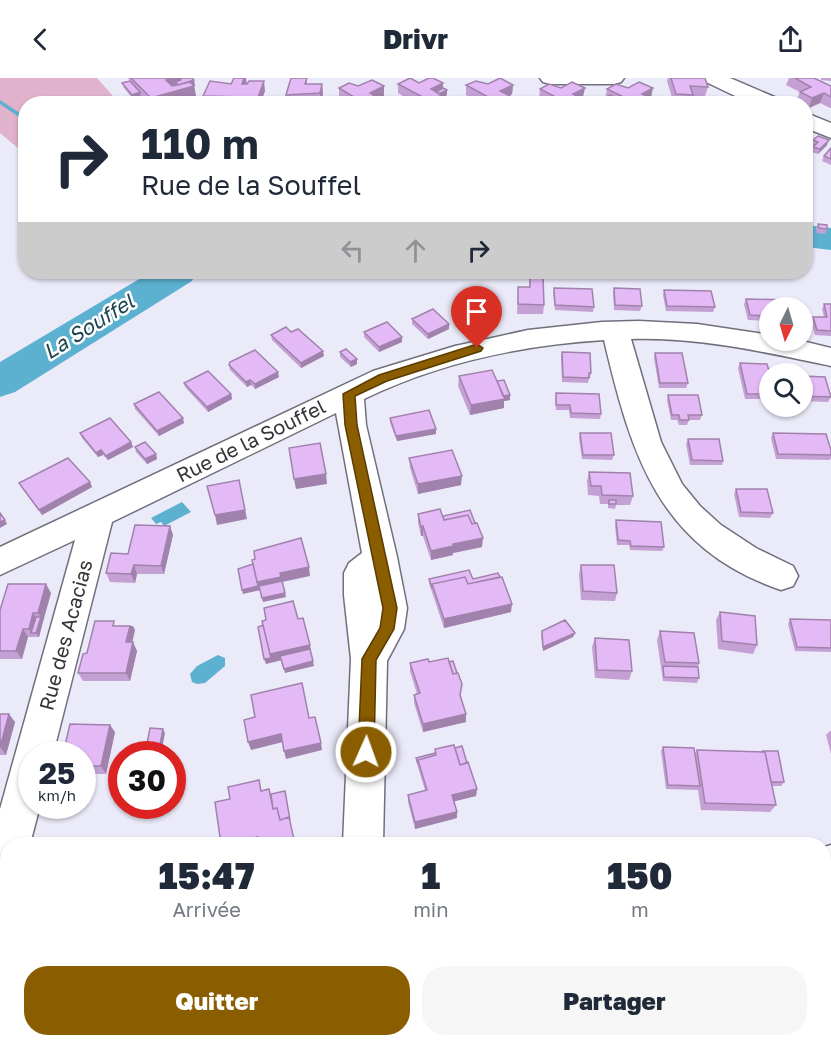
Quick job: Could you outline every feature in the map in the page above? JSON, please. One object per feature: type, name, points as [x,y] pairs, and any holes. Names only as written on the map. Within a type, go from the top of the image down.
[{"type":"street","points":[[550,78],[614,78]]},
{"type":"street","points":[[713,78],[756,88],[764,96]]},
{"type":"street","points":[[813,123],[831,131]]},
{"type":"street","name":"Rue de la Souffel","points":[[0,562],[383,378],[494,344],[531,337],[658,330],[705,334],[831,357]]},
{"type":"street","points":[[615,331],[646,444],[678,502],[708,533],[739,554],[781,576]]},
{"type":"street","points":[[349,394],[351,425],[381,557],[390,608],[387,629],[369,659],[363,837]]},
{"type":"street","name":"Rue des Acacias","points":[[37,741],[98,516]]},
{"type":"street","points":[[12,837],[18,815]]},
{"type":"shaded area","points":[[0,78],[97,78],[113,96],[18,96],[18,148],[0,133]]},
{"type":"water","points":[[182,502],[191,512],[164,526],[161,522],[156,524],[151,518]]},
{"type":"water","points":[[218,655],[225,658],[225,666],[205,683],[192,682],[190,674],[197,666]]},
{"type":"building","points":[[131,78],[172,78],[166,80],[172,86],[190,82],[194,86],[158,96],[149,96]]},
{"type":"building","points":[[181,78],[194,80],[178,85],[176,82]]},
{"type":"building","points":[[234,78],[244,78],[242,84],[247,84],[249,81],[264,81],[259,96],[203,96],[210,81],[231,84]]},
{"type":"building","points":[[291,78],[307,78],[305,84],[322,84],[320,93],[286,95]]},
{"type":"building","points":[[410,78],[419,83],[433,78],[443,83],[431,89],[442,95],[421,96],[398,84]]},
{"type":"building","points":[[500,78],[513,85],[500,91],[510,96],[486,96],[466,85],[476,81],[488,84]]},
{"type":"building","points":[[671,78],[705,78],[708,87],[690,86],[693,95],[676,94]]},
{"type":"building","points":[[795,78],[814,78],[831,86],[831,97],[824,93],[813,98],[800,92],[811,87]]},
{"type":"building","points":[[372,80],[384,86],[370,93],[375,96],[352,96],[339,88],[349,83],[358,86]]},
{"type":"building","points":[[130,81],[140,92],[132,95],[122,83]]},
{"type":"building","points":[[572,82],[585,88],[573,94],[577,96],[554,96],[540,89],[549,84],[561,88]]},
{"type":"building","points":[[639,82],[653,88],[642,94],[646,96],[621,96],[607,89],[616,84],[628,88]]},
{"type":"building","points":[[443,88],[447,90],[439,94],[436,92]]},
{"type":"building","points":[[818,136],[829,140],[820,149],[813,147],[818,142],[813,140]]},
{"type":"building","points":[[831,148],[831,159],[824,156]]},
{"type":"building","points":[[818,224],[827,225],[827,229],[819,228]]},
{"type":"building","points":[[530,279],[543,279],[544,305],[518,304],[518,287],[530,287]]},
{"type":"building","points":[[554,288],[592,289],[594,307],[555,305]]},
{"type":"building","points":[[614,288],[640,289],[642,306],[615,305]]},
{"type":"building","points":[[664,290],[711,291],[715,307],[667,306]]},
{"type":"building","points":[[486,295],[496,312],[470,317],[462,300]]},
{"type":"building","points":[[746,299],[759,299],[759,315],[750,315]]},
{"type":"building","points":[[824,304],[831,304],[831,331],[817,330],[813,317],[827,317]]},
{"type":"building","points":[[433,309],[449,324],[428,334],[412,319]]},
{"type":"building","points":[[387,322],[402,337],[379,347],[364,332]]},
{"type":"building","points":[[286,327],[291,332],[298,329],[323,351],[301,363],[271,335]]},
{"type":"building","points":[[346,349],[357,359],[350,362],[340,352]]},
{"type":"building","points":[[255,350],[278,372],[255,384],[250,380],[246,382],[229,365],[230,362]]},
{"type":"building","points":[[562,352],[590,353],[589,378],[563,377]]},
{"type":"building","points":[[655,353],[682,353],[688,383],[660,383]]},
{"type":"building","points":[[740,363],[759,364],[759,394],[747,394]]},
{"type":"building","points":[[492,370],[505,399],[471,405],[459,376]]},
{"type":"building","points":[[208,371],[231,394],[207,407],[184,383]]},
{"type":"building","points":[[813,376],[825,377],[831,397],[813,396]]},
{"type":"building","points":[[504,380],[510,395],[503,396],[497,381]]},
{"type":"building","points":[[159,392],[183,418],[157,431],[134,404]]},
{"type":"building","points":[[556,393],[599,394],[601,414],[571,413],[570,405],[556,405]]},
{"type":"building","points":[[668,395],[698,395],[702,415],[688,415],[689,420],[680,420],[679,415],[672,415]]},
{"type":"building","points":[[429,410],[436,429],[396,436],[390,418]]},
{"type":"building","points":[[110,418],[131,442],[106,456],[101,450],[96,453],[80,433]]},
{"type":"building","points":[[580,433],[611,433],[614,455],[583,455]]},
{"type":"building","points":[[773,433],[826,434],[831,455],[778,454]]},
{"type":"building","points":[[688,439],[719,439],[723,461],[692,460]]},
{"type":"building","points":[[145,442],[156,454],[145,459],[135,447]]},
{"type":"building","points":[[320,443],[326,474],[294,479],[289,448]]},
{"type":"building","points":[[452,450],[462,476],[418,484],[409,458]]},
{"type":"building","points":[[68,458],[90,482],[39,510],[19,483]]},
{"type":"building","points":[[589,472],[630,473],[633,496],[602,495],[601,486],[591,486]]},
{"type":"building","points":[[239,480],[245,510],[215,515],[207,486]]},
{"type":"building","points":[[736,489],[767,489],[773,513],[741,512]]},
{"type":"building","points":[[609,500],[616,500],[616,504],[609,504]]},
{"type":"building","points":[[440,509],[444,520],[468,515],[472,524],[477,523],[483,538],[431,551],[418,514]]},
{"type":"building","points":[[470,510],[475,523],[472,524],[468,515],[444,520],[443,516]]},
{"type":"building","points":[[616,520],[661,522],[664,547],[631,546],[630,541],[618,540]]},
{"type":"building","points":[[135,525],[170,526],[161,566],[134,565],[131,574],[106,573],[111,553],[128,554]]},
{"type":"building","points":[[301,538],[309,567],[280,573],[281,577],[257,582],[252,560],[255,559],[254,551]]},
{"type":"building","points":[[253,564],[258,586],[242,590],[238,569]]},
{"type":"building","points":[[581,565],[614,565],[617,593],[583,591]]},
{"type":"building","points":[[469,570],[473,579],[498,573],[500,577],[468,584],[465,577],[432,584],[432,588],[429,579]]},
{"type":"building","points":[[465,577],[468,584],[502,577],[512,604],[444,619],[432,584]]},
{"type":"building","points":[[282,581],[285,593],[262,598],[259,586]]},
{"type":"building","points":[[8,584],[46,584],[38,613],[33,613],[29,629],[23,629],[16,651],[0,651],[0,610]]},
{"type":"building","points":[[293,601],[298,619],[303,618],[310,645],[270,654],[262,621],[266,620],[264,608]]},
{"type":"building","points":[[720,612],[755,616],[757,645],[722,641]]},
{"type":"building","points":[[36,617],[41,617],[36,633],[31,633]]},
{"type":"building","points":[[790,619],[831,620],[831,648],[797,647]]},
{"type":"building","points":[[565,620],[575,633],[543,647],[542,631]]},
{"type":"building","points":[[95,621],[114,621],[113,626],[130,626],[126,642],[133,642],[126,673],[78,673],[83,654],[87,653]]},
{"type":"building","points":[[263,625],[271,658],[264,659],[258,627]]},
{"type":"building","points":[[660,631],[694,633],[699,663],[665,662]]},
{"type":"building","points":[[595,638],[629,640],[632,671],[597,670]]},
{"type":"building","points":[[310,649],[313,661],[284,669],[280,656]]},
{"type":"building","points":[[448,658],[453,674],[458,673],[462,684],[460,695],[466,714],[423,724],[414,695],[420,693],[410,663]]},
{"type":"building","points":[[453,661],[457,673],[453,674],[449,662]]},
{"type":"building","points":[[663,666],[698,667],[699,678],[664,677]]},
{"type":"building","points":[[302,683],[309,718],[315,717],[321,743],[284,751],[281,734],[248,742],[244,720],[255,717],[251,695]]},
{"type":"building","points":[[0,714],[9,714],[0,747]]},
{"type":"building","points":[[70,724],[110,725],[101,766],[96,766],[96,741],[66,741]]},
{"type":"building","points":[[150,728],[163,729],[161,741],[148,741]]},
{"type":"building","points":[[454,745],[460,765],[468,762],[477,789],[452,795],[457,812],[415,822],[408,795],[427,790],[418,760],[436,755],[435,749]]},
{"type":"building","points":[[462,746],[467,763],[460,765],[455,748]]},
{"type":"building","points":[[663,747],[694,748],[700,786],[668,785]]},
{"type":"building","points":[[697,750],[765,752],[776,805],[705,803]]},
{"type":"building","points":[[762,751],[778,751],[784,782],[771,782],[765,752]]},
{"type":"building","points":[[435,753],[435,755],[418,760],[418,763],[416,758]]},
{"type":"building","points":[[259,780],[261,791],[269,789],[273,809],[277,808],[280,820],[289,817],[293,837],[220,837],[215,802],[230,799],[228,787]]},
{"type":"building","points":[[285,791],[290,821],[289,817],[280,820],[277,808],[273,809],[271,794]]},
{"type":"waterway","points":[[0,102],[18,114]]},
{"type":"waterway","name":"La Souffel","points":[[813,237],[831,239]]},
{"type":"waterway","name":"La Souffel","points":[[0,382],[167,279]]},
{"type":"route","points":[[366,752],[369,659],[387,629],[390,608],[381,557],[351,425],[349,394],[383,378],[477,348]]}]
